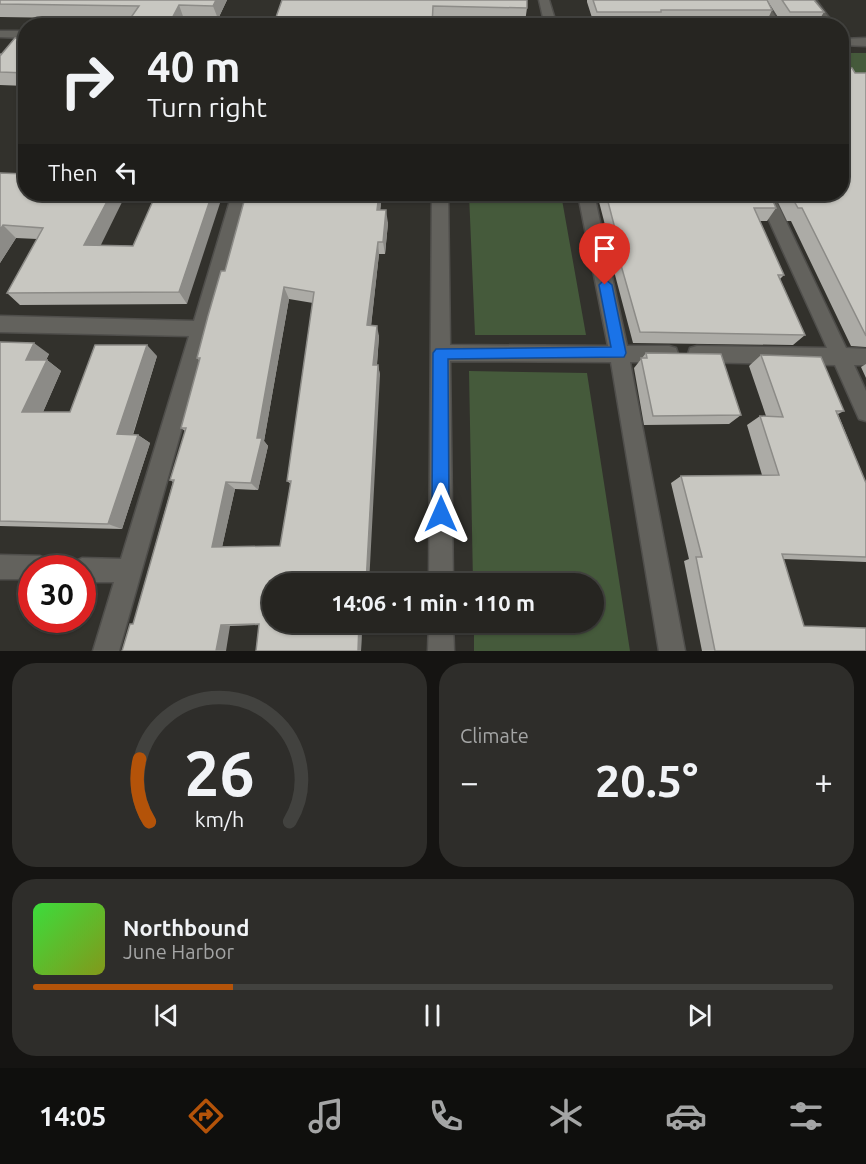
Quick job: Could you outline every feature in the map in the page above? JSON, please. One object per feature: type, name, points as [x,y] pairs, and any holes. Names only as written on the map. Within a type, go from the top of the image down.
[{"type":"street","points":[[544,0],[549,18]]},
{"type":"street","points":[[761,0],[771,18]]},
{"type":"street","points":[[810,0],[824,18]]},
{"type":"street","points":[[0,34],[18,38]]},
{"type":"street","points":[[849,42],[866,42]]},
{"type":"street","points":[[106,651],[238,201]]},
{"type":"street","points":[[441,201],[441,573]]},
{"type":"street","points":[[587,201],[619,353],[672,651]]},
{"type":"street","points":[[768,201],[866,412]]},
{"type":"street","points":[[0,324],[200,329]]},
{"type":"street","points":[[441,353],[866,357]]},
{"type":"street","points":[[0,567],[18,567]]},
{"type":"street","points":[[96,570],[129,571]]},
{"type":"street","points":[[441,633],[441,651]]},
{"type":"green space","points":[[849,53],[866,53],[866,84],[849,84]]},
{"type":"green space","points":[[469,201],[562,201],[586,335],[475,335]]},
{"type":"green space","points":[[469,371],[587,373],[630,651],[474,651],[474,633],[604,633],[604,573],[473,573]]},
{"type":"building","points":[[0,0],[216,0],[213,6],[179,5],[172,18],[131,18],[139,6],[0,4]]},
{"type":"building","points":[[282,0],[527,0],[527,8],[433,6],[432,18],[276,18]]},
{"type":"building","points":[[593,0],[767,0],[772,10],[597,12]]},
{"type":"building","points":[[782,0],[814,0],[824,12],[790,12]]},
{"type":"building","points":[[15,38],[18,38],[18,73],[0,72],[0,56]]},
{"type":"building","points":[[849,68],[852,68],[855,73],[866,73],[866,336],[802,208],[798,208],[794,201],[849,201]]},
{"type":"building","points":[[0,173],[18,174],[18,201],[107,201],[84,245],[133,246],[153,201],[210,201],[179,292],[7,293],[43,228],[3,225],[0,230]]},
{"type":"building","points":[[244,201],[378,201],[377,210],[386,210],[383,242],[378,242],[367,325],[377,326],[373,365],[378,365],[367,573],[262,573],[262,633],[359,633],[358,651],[256,651],[259,624],[221,625],[216,651],[122,651],[130,624],[133,624],[174,480],[170,480],[186,428],[181,428],[200,358],[197,358],[221,271],[225,271]],"holes":[[[284,287],[314,292],[287,481],[291,481],[280,546],[212,547],[226,482],[251,483],[262,438],[257,438]]]},
{"type":"building","points":[[608,201],[773,201],[776,208],[754,208],[784,275],[778,275],[805,335],[640,332],[615,244],[619,244]]},
{"type":"building","points":[[0,342],[34,343],[26,360],[47,360],[22,412],[70,412],[95,345],[147,345],[117,434],[138,435],[108,524],[0,521]]},
{"type":"building","points":[[646,353],[721,354],[741,415],[653,416],[641,358],[647,358]]},
{"type":"building","points":[[761,355],[821,357],[844,411],[836,411],[866,483],[866,557],[782,554],[804,626],[866,628],[866,651],[715,651],[696,557],[702,557],[681,476],[779,475],[760,416],[783,417]]},
{"type":"route","points":[[441,514],[441,353],[619,353],[605,285]]}]
